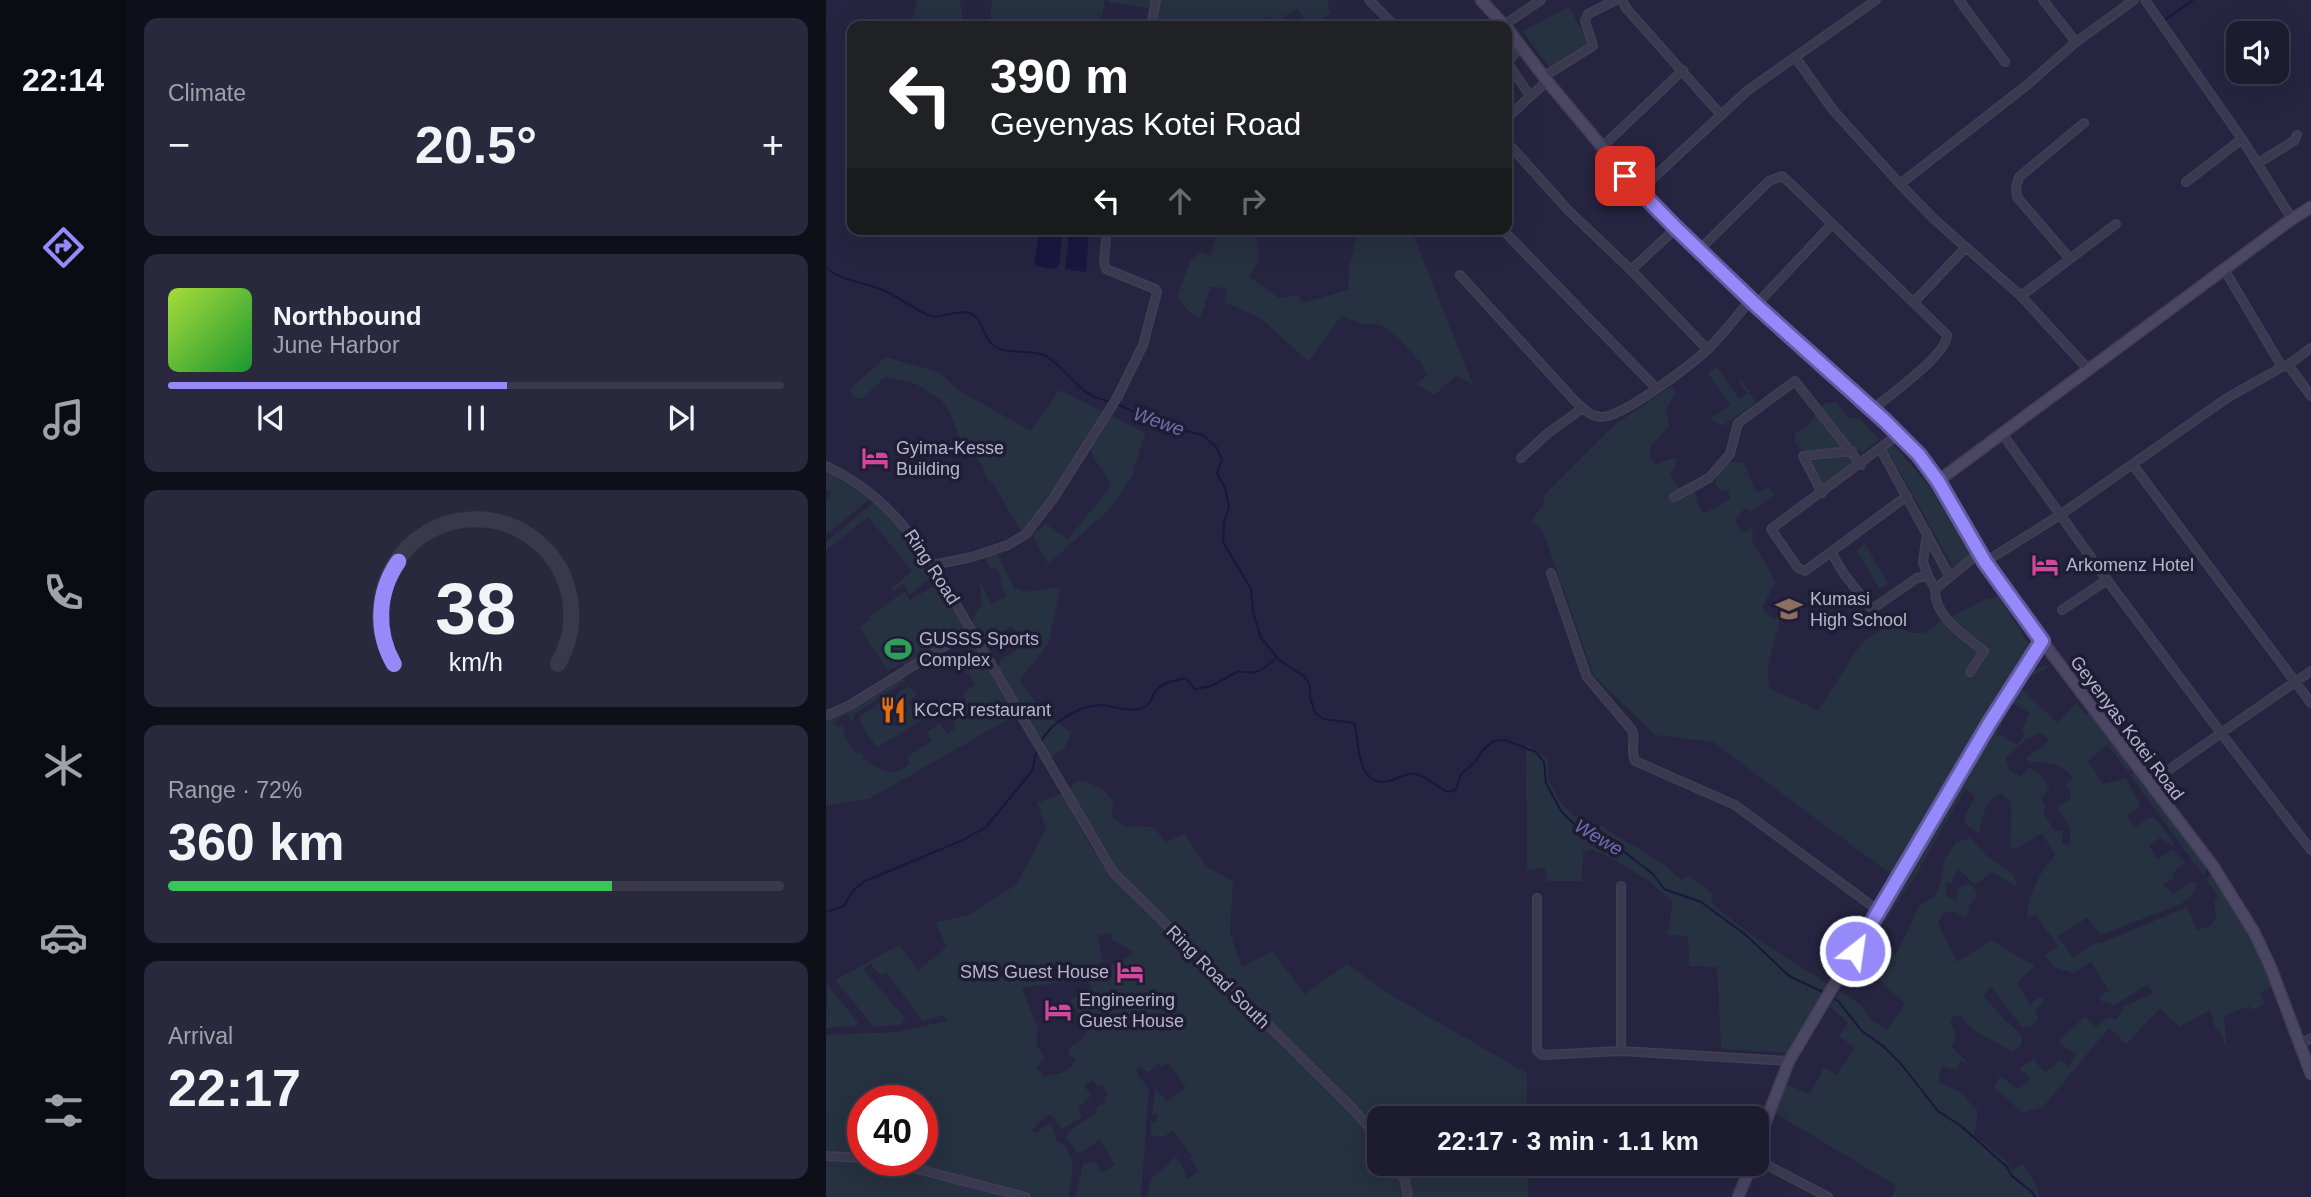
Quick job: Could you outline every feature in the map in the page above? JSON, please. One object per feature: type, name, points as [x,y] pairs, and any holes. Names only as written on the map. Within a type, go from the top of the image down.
[{"type":"street","points":[[1152,21],[1156,0]]},
{"type":"street","points":[[1370,0],[1390,21]]},
{"type":"street","name":"Geyenyas Kotei Road","points":[[1481,0],[1499,21]]},
{"type":"street","points":[[1510,21],[1541,0]]},
{"type":"street","points":[[1512,113],[1545,79],[1592,46],[1585,21],[1588,15],[1616,0]]},
{"type":"street","points":[[1622,0],[1626,8],[1721,115]]},
{"type":"street","points":[[1639,191],[1747,91],[1876,0]]},
{"type":"street","points":[[1959,0],[2005,62]]},
{"type":"street","points":[[2043,0],[2076,42]]},
{"type":"street","points":[[1900,184],[2027,85],[2076,42],[2134,0]]},
{"type":"street","points":[[2145,0],[2242,139],[2291,219]]},
{"type":"street","name":"Geyenyas Kotei Road","points":[[1512,36],[1639,191],[1753,302],[1919,455],[1938,481],[1982,557],[2042,641],[2213,866],[2249,920],[2271,968],[2311,1074]]},
{"type":"street","points":[[1512,57],[1521,47]]},
{"type":"street","points":[[1795,57],[1833,110],[1900,184],[1934,219],[2021,296],[2087,369]]},
{"type":"street","points":[[1512,69],[1530,96]]},
{"type":"street","points":[[1601,148],[1683,70]]},
{"type":"street","points":[[2070,259],[2017,197],[2016,187],[2019,177],[2084,123]]},
{"type":"street","points":[[2258,163],[2294,141],[2297,135]]},
{"type":"street","points":[[2186,182],[2242,139]]},
{"type":"street","points":[[1512,149],[1568,210],[1631,270],[1707,349]]},
{"type":"street","points":[[1699,250],[1775,177],[1782,176],[1790,183],[1947,335],[1947,342],[1937,354],[1872,410]]},
{"type":"street","points":[[1938,481],[2224,268],[2311,207]]},
{"type":"street","points":[[1460,275],[1584,408],[1599,417],[1629,407],[1707,349],[1832,224]]},
{"type":"street","points":[[2021,296],[2116,224]]},
{"type":"street","points":[[1631,270],[1676,228]]},
{"type":"street","points":[[933,565],[1008,545],[1026,534],[1054,499],[1115,401],[1139,355],[1157,292],[1106,269],[1104,261],[1106,235]]},
{"type":"street","points":[[1508,235],[1656,388]]},
{"type":"street","points":[[1914,302],[1966,247]]},
{"type":"street","points":[[2224,268],[2285,366],[2311,396]]},
{"type":"street","points":[[1935,589],[1950,576],[1982,557],[2060,515],[2227,398],[2285,366],[2311,348]]},
{"type":"street","points":[[1674,497],[1709,478],[1730,454],[1738,423],[1795,381],[1861,465]]},
{"type":"street","points":[[1521,458],[1548,433],[1584,408]]},
{"type":"street","points":[[2001,432],[2107,580],[2311,849]]},
{"type":"street","points":[[1899,434],[1861,465],[1771,529],[1802,571],[1907,496]]},
{"type":"street","points":[[1880,448],[1950,576]]},
{"type":"street","points":[[1822,493],[1803,456],[1852,451]]},
{"type":"street","name":"Ring Road","points":[[826,466],[850,477],[885,505],[908,529],[933,565],[1072,804]]},
{"type":"street","points":[[2133,466],[2311,703]]},
{"type":"street","points":[[1927,533],[1923,562],[1935,589],[1937,606],[1945,618],[1984,651],[1970,671]]},
{"type":"street","points":[[1831,552],[1844,575],[1870,607],[1875,607],[1917,578],[1928,576]]},
{"type":"street","points":[[1551,573],[1587,677],[1632,730],[1635,738],[1632,755],[1635,761],[1735,805],[1879,911]]},
{"type":"street","points":[[2062,610],[2107,580]]},
{"type":"street","points":[[826,716],[850,705],[971,630]]},
{"type":"street","points":[[1769,1111],[1789,1061],[1989,724],[2042,641]]},
{"type":"street","points":[[2150,783],[2311,671]]},
{"type":"street","name":"Ring Road South","points":[[1072,804],[1113,872],[1367,1125]]},
{"type":"street","points":[[1621,886],[1621,1051]]},
{"type":"street","points":[[1537,898],[1539,1053],[1542,1055],[1621,1051],[1789,1061]]},
{"type":"street","points":[[2299,1045],[2311,1038]]},
{"type":"street","points":[[826,1156],[847,1157]]},
{"type":"street","points":[[1769,1166],[1828,1197]]},
{"type":"street","points":[[938,1174],[1026,1197]]},
{"type":"street","points":[[1402,1176],[1408,1197]]},
{"type":"street","points":[[1738,1197],[1747,1176]]},
{"type":"shaded area","points":[[917,0],[960,0],[963,21],[912,21]]},
{"type":"shaded area","points":[[992,0],[1105,0],[1101,21],[990,21]]},
{"type":"shaded area","points":[[1108,0],[1327,0],[1331,13],[1319,21],[1304,21],[1298,9],[1277,21],[1265,17],[1265,21],[1161,21],[1151,18],[1151,9]]},
{"type":"shaded area","points":[[1569,7],[1590,45],[1551,70],[1522,31]]},
{"type":"shaded area","points":[[1039,235],[1062,235],[1058,267],[1052,269],[1036,266],[1034,263]]},
{"type":"shaded area","points":[[1069,235],[1089,235],[1086,272],[1065,269]]},
{"type":"shaded area","points":[[1217,235],[1256,235],[1259,260],[1249,277],[1279,298],[1299,295],[1302,303],[1348,290],[1349,266],[1357,235],[1413,235],[1473,385],[1456,376],[1434,395],[1416,384],[1427,375],[1421,363],[1398,338],[1381,325],[1364,324],[1341,316],[1309,362],[1260,318],[1224,302],[1227,288],[1211,287],[1200,319],[1187,310],[1177,297],[1190,262],[1200,252],[1210,256]]},
{"type":"shaded area","points":[[885,357],[940,372],[956,389],[1031,431],[1059,390],[1104,412],[1051,497],[1021,532],[994,485],[986,477],[983,466],[959,437],[951,415],[942,401],[916,384],[885,377],[863,398],[855,398],[849,390]]},
{"type":"shaded area","points":[[1717,367],[1739,399],[1747,393],[1739,381],[1741,380],[1756,402],[1722,426],[1710,419],[1730,405],[1708,373]]},
{"type":"shaded area","points":[[1672,386],[1676,392],[1666,410],[1669,426],[1650,448],[1650,456],[1656,464],[1677,459],[1670,474],[1680,489],[1694,488],[1702,512],[1707,512],[1730,499],[1728,491],[1719,489],[1715,483],[1718,472],[1728,463],[1744,463],[1755,490],[1759,492],[1769,487],[1774,495],[1750,512],[1745,508],[1735,520],[1740,531],[1745,533],[1753,526],[1752,540],[1776,582],[1762,607],[1774,619],[1782,612],[1768,666],[1769,688],[1818,710],[1862,642],[1890,624],[1911,633],[1924,633],[1936,624],[1987,599],[1999,597],[2029,644],[1893,876],[1713,742],[1655,735],[1594,676],[1545,538],[1541,529],[1531,521],[1544,504],[1543,496],[1614,425]]},
{"type":"shaded area","points":[[1837,402],[1848,418],[1860,418],[1879,440],[1863,452],[1855,448],[1806,452],[1801,449],[1795,442],[1795,433],[1810,423],[1825,403]]},
{"type":"shaded area","points":[[1108,414],[1145,433],[1132,476],[1111,508],[1048,564],[1032,535],[1046,524],[1068,539],[1111,486],[1090,447]]},
{"type":"shaded area","points":[[1891,445],[1895,446],[1928,484],[1973,557],[1955,570],[1887,449]]},
{"type":"shaded area","points":[[1851,454],[1855,462],[1823,487],[1809,458]]},
{"type":"shaded area","points":[[826,471],[871,498],[826,535],[826,500],[831,492],[826,490]]},
{"type":"shaded area","points":[[875,501],[903,529],[935,575],[909,595],[904,584],[893,592],[891,589],[912,571],[868,517],[826,550],[826,542]]},
{"type":"shaded area","points":[[1865,544],[1889,584],[1880,589],[1856,550]]},
{"type":"shaded area","points":[[997,552],[1015,590],[1019,588],[1022,592],[1061,587],[1048,644],[1020,680],[1043,712],[1072,733],[1064,749],[1050,758],[997,668],[1001,660],[1022,646],[1014,629],[1009,627],[991,640],[982,642],[973,625],[973,617],[982,605],[980,580],[991,604],[1006,597],[997,569],[990,568],[986,559]]},
{"type":"shaded area","name":"GUSSS Sports Complex","points":[[941,584],[964,629],[906,668],[902,663],[888,671],[859,627],[870,620],[868,617],[905,591],[910,600]]},
{"type":"shaded area","points":[[970,636],[1016,715],[869,799],[826,806],[826,720],[851,709],[902,677],[905,681],[856,713],[853,718],[855,725],[847,714],[834,722],[838,727],[842,725],[845,731],[843,733],[857,754],[860,752],[870,763],[883,770],[903,769],[909,764],[907,757],[932,741],[927,732],[940,723],[947,734],[956,729],[952,722],[958,718],[952,709],[966,701],[963,694],[975,684],[963,667],[970,657],[967,651],[971,647],[966,638]]},
{"type":"shaded area","points":[[2046,665],[2048,668],[2026,679],[2022,689],[2057,723],[2077,703],[2085,714],[2092,710],[2131,767],[2129,773],[2107,745],[2088,761],[2103,784],[2126,778],[2141,806],[2127,816],[2135,827],[2150,817],[2155,818],[2174,843],[2172,846],[2161,837],[2149,846],[2158,859],[2173,849],[2185,863],[2172,873],[2175,878],[2163,885],[2173,893],[2193,881],[2197,884],[2192,896],[2181,904],[2101,935],[2087,918],[2058,936],[2073,957],[2096,942],[2099,944],[2187,907],[2197,930],[2211,925],[2216,917],[2214,901],[2218,897],[2206,879],[2214,873],[2236,904],[2275,986],[2260,993],[2265,1004],[2253,1010],[2249,1006],[2224,1016],[2227,1050],[2220,1032],[2215,1028],[2210,1010],[2180,1027],[2160,1009],[2126,1044],[2109,1028],[2043,1107],[2023,1113],[1994,1088],[2000,1076],[2018,1089],[2030,1078],[2020,1069],[2033,1059],[2045,1072],[2061,1060],[2068,1066],[2076,1055],[2058,1042],[2085,1016],[2096,1027],[2109,1017],[2117,1020],[2123,1007],[2153,993],[2147,985],[2115,1005],[2101,1001],[2098,997],[2109,991],[2091,962],[2073,973],[2054,967],[2045,955],[2058,946],[2035,915],[2027,918],[2035,884],[2055,855],[2042,834],[2015,849],[2010,846],[2011,803],[2002,793],[1985,809],[1980,833],[1974,831],[1964,823],[1975,797],[1966,788],[1916,875],[1881,927],[1889,948],[1896,954],[1920,905],[1934,897],[1940,884],[1945,858],[1956,842],[1970,838],[1986,855],[2013,874],[2017,884],[2014,886],[1992,872],[1975,885],[1958,869],[1951,884],[1946,882],[1946,895],[1956,901],[1957,890],[1963,885],[1971,885],[1977,892],[1976,897],[1968,907],[1969,915],[1963,918],[1955,912],[1944,912],[1938,922],[1957,962],[1991,940],[2035,966],[2017,983],[2030,1005],[2038,998],[2043,998],[2043,1003],[2035,1010],[2039,1019],[2033,1026],[2023,1028],[1990,986],[1984,997],[2019,1032],[2023,1039],[2019,1048],[2012,1052],[1971,1028],[1962,1017],[1954,1015],[1950,1021],[1955,1037],[1951,1046],[1969,1064],[1960,1061],[1957,1070],[1942,1066],[1938,1082],[1959,1091],[1978,1111],[1974,1135],[2005,1160],[2012,1170],[2023,1164],[2037,1186],[2040,1197],[1892,1197],[1897,1186],[1775,1113],[1786,1084],[1810,1094],[1824,1067],[1836,1075],[1855,1048],[1839,1036],[1848,1023],[1830,1006],[1840,991],[1862,1006],[1871,1020],[1887,1030],[1905,1004],[1856,958],[1895,898],[1923,844],[1998,716],[2003,720],[1996,737],[2001,734],[2017,745],[2024,736],[2022,728],[2030,713],[2012,703],[2006,713],[2003,710],[2028,673]],"holes":[[[2039,732],[2049,739],[2044,746],[2026,757],[2028,761],[2057,766],[2073,778],[2065,784],[2071,795],[2070,799],[2057,807],[2070,830],[2069,846],[2062,843],[2063,831],[2055,831],[2044,814],[2045,807],[2041,798],[2049,790],[2042,776],[2029,768],[2021,776],[2018,775],[2010,770],[2006,758]]]},
{"type":"shaded area","points":[[908,686],[918,694],[908,701],[920,721],[877,748],[859,721],[860,716],[881,702],[895,726],[906,718],[893,697]]},
{"type":"shaded area","points":[[1526,744],[1548,759],[1548,779],[1561,803],[1576,817],[1600,825],[1666,866],[1682,880],[1688,875],[1714,895],[1711,902],[1739,925],[1830,985],[1790,1053],[1721,1049],[1717,967],[1689,966],[1688,936],[1667,935],[1673,902],[1648,880],[1590,849],[1583,853],[1582,881],[1547,881],[1545,868],[1527,870]]},
{"type":"shaded area","points":[[2135,771],[2208,866],[2204,876],[2130,775]]},
{"type":"shaded area","points":[[1077,781],[1101,789],[1113,800],[1112,816],[1124,826],[1153,827],[1166,842],[1185,834],[1205,865],[1233,882],[1230,933],[1242,967],[1272,951],[1305,994],[1347,964],[1396,998],[1527,1073],[1527,1106],[1367,1106],[1367,1123],[1117,870],[1103,851],[1068,789]]},
{"type":"shaded area","points":[[1062,793],[1109,874],[1353,1114],[1367,1131],[1367,1176],[1397,1176],[1405,1197],[1147,1197],[1155,1175],[1174,1156],[1188,1179],[1198,1171],[1190,1159],[1192,1157],[1173,1131],[1163,1137],[1150,1133],[1151,1121],[1157,1122],[1157,1115],[1152,1114],[1155,1089],[1167,1101],[1186,1088],[1168,1063],[1162,1067],[1159,1063],[1149,1072],[1137,1068],[1137,1073],[1149,1090],[1141,1197],[1075,1197],[1083,1164],[1095,1162],[1102,1173],[1115,1164],[1099,1140],[1078,1154],[1066,1137],[1106,1101],[1104,1098],[1108,1094],[1102,1085],[1098,1087],[1093,1080],[1084,1085],[1091,1096],[1078,1108],[1082,1117],[1062,1129],[1050,1114],[1032,1131],[1037,1133],[1039,1129],[1050,1124],[1055,1131],[1056,1140],[1068,1151],[1072,1165],[1069,1197],[1035,1197],[938,1172],[938,1085],[847,1085],[847,1155],[826,1153],[826,1035],[897,1032],[947,1021],[943,1015],[923,1021],[886,972],[880,975],[870,963],[864,970],[906,1019],[901,1024],[874,1027],[835,980],[899,945],[918,970],[947,947],[935,922],[966,916],[1016,885],[1046,829],[1037,803]],"holes":[[[1112,933],[1111,939],[1134,953],[1086,980],[1092,987],[1070,1000],[1087,1028],[1085,1036],[1068,1049],[1069,1055],[1076,1059],[1071,1067],[1063,1072],[1044,1076],[1036,1067],[1045,1058],[1036,1044],[1038,1028],[1022,989],[1068,981],[1103,961],[1098,936]]]},
{"type":"shaded area","points":[[827,984],[858,1022],[857,1026],[826,1028]]},
{"type":"shaded area","points":[[826,1160],[847,1161],[847,1176],[927,1176],[1006,1197],[826,1197]]},
{"type":"shaded area","points":[[1406,1176],[1528,1176],[1528,1197],[1412,1197]]},
{"type":"waterway","points":[[2165,20],[2193,0]]},
{"type":"waterway","name":"Wewe","points":[[826,267],[837,275],[891,294],[932,316],[960,312],[974,315],[994,346],[1006,351],[1033,352],[1046,356],[1085,391],[1096,398],[1111,402]]},
{"type":"waterway","name":"Wewe","points":[[1117,404],[1162,425],[1203,435],[1216,447],[1222,459],[1217,473],[1225,488],[1229,507],[1224,522],[1223,542],[1251,589],[1253,612],[1261,638],[1279,660],[1305,677],[1310,686],[1315,713],[1324,719],[1354,723],[1361,761],[1370,777],[1378,781],[1389,781],[1415,774],[1448,792],[1456,790],[1461,774],[1493,741],[1505,740],[1536,752],[1544,762],[1546,783],[1561,811],[1576,826],[1598,834],[1614,844],[1653,874],[1664,889],[1701,902],[1746,935],[1789,976],[1825,993]]},
{"type":"waterway","points":[[1041,742],[1058,722],[1082,709],[1099,705],[1131,710],[1142,708],[1149,703],[1155,692],[1168,682],[1185,678],[1195,689],[1211,686],[1239,671],[1251,673],[1260,670],[1277,657]]},
{"type":"waterway","points":[[826,912],[844,906],[852,892],[863,882],[963,840],[986,827],[1032,771],[1037,750]]},
{"type":"waterway","name":"Wewe","points":[[1832,997],[1862,1031],[1883,1046],[1901,1064],[1938,1111],[1961,1126],[2006,1166],[2012,1176],[2035,1197]]},
{"type":"place","name":"Gyima-Kesse Building","points":[[875,458]]},
{"type":"place","name":"Arkomenz Hotel","points":[[2045,565]]},
{"type":"place","name":"Kumasi High School","points":[[1789,609]]},
{"type":"place","name":"GUSSS Sports Complex","points":[[898,649]]},
{"type":"place","name":"KCCR restaurant","points":[[893,710]]},
{"type":"place","name":"SMS Guest House","points":[[1130,972]]},
{"type":"place","name":"Engineering Guest House","points":[[1058,1010]]},
{"type":"route","points":[[1625,176],[1756,305],[1919,455],[1938,481],[1985,562],[2042,641],[1989,724],[1855,951]]}]
